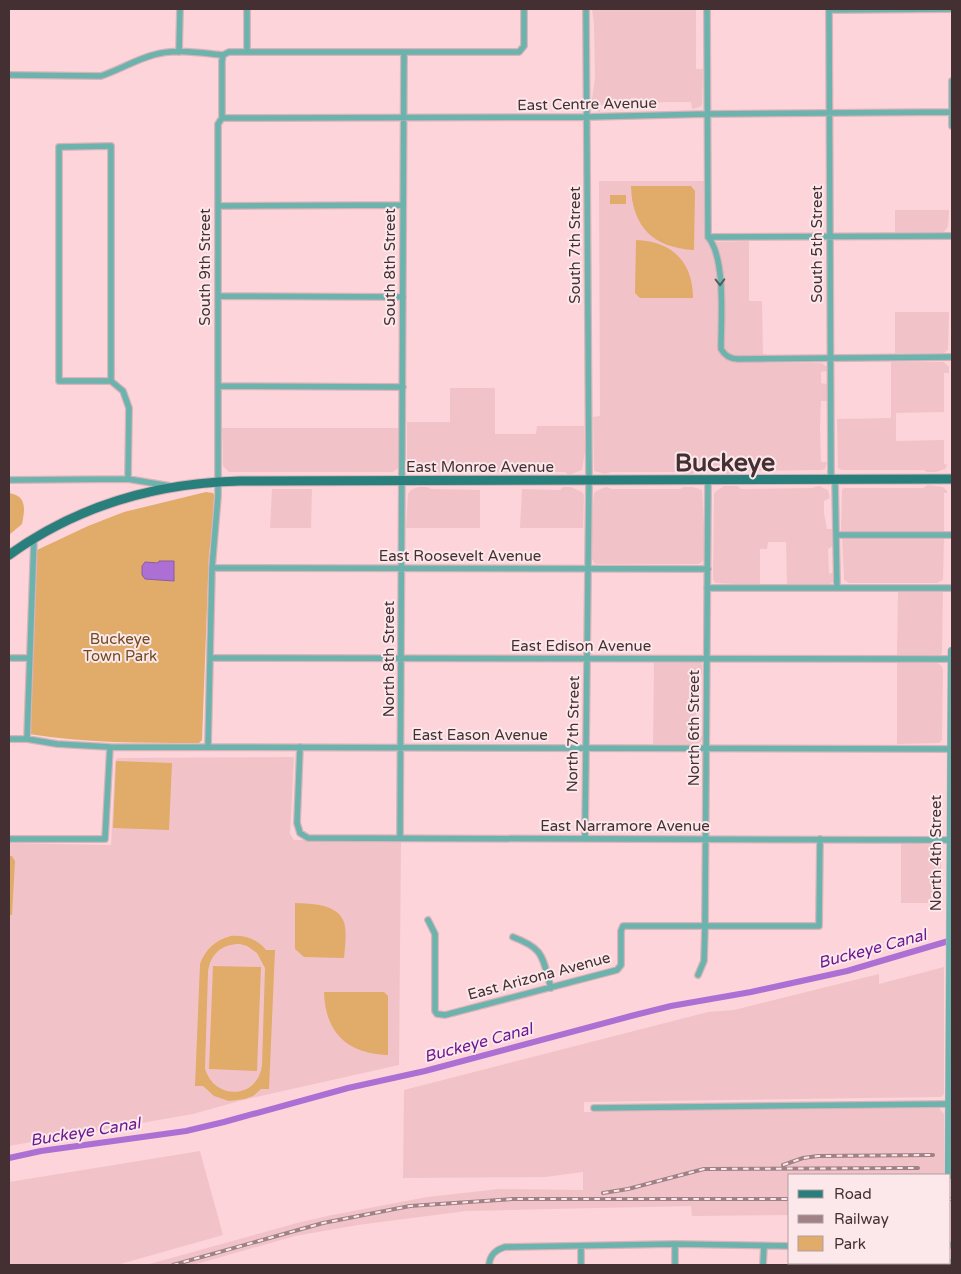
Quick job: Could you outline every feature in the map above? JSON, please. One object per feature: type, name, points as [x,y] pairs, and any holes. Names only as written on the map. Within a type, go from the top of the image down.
[{"type":"main road","name":"East Monroe Avenue","points":[[172,486],[218,481],[952,479]]},
{"type":"main road","points":[[9,555],[71,518],[95,508],[172,486]]},
{"type":"street","points":[[180,9],[180,52]]},
{"type":"street","points":[[247,9],[247,52]]},
{"type":"street","points":[[9,76],[102,76],[152,55],[180,52],[223,55],[229,52],[515,52],[522,50],[524,46],[524,9]]},
{"type":"street","name":"South 7th Street","points":[[586,9],[588,480]]},
{"type":"street","points":[[706,9],[708,236],[714,244],[720,273],[721,348],[725,355],[731,359],[952,357]]},
{"type":"street","points":[[829,10],[952,10]]},
{"type":"street","name":"South 5th Street","points":[[829,10],[831,359],[837,588]]},
{"type":"street","name":"South 8th Street","points":[[403,481],[402,206],[404,52]]},
{"type":"street","name":"South 9th Street","points":[[208,747],[212,568],[218,481],[218,124],[222,118],[223,55]]},
{"type":"street","points":[[952,81],[952,126]]},
{"type":"street","name":"East Centre Avenue","points":[[222,118],[587,117],[952,112]]},
{"type":"street","points":[[111,381],[111,146],[59,147],[60,381],[111,381],[123,391],[129,408],[128,479]]},
{"type":"street","points":[[218,206],[402,206]]},
{"type":"street","points":[[708,236],[952,236]]},
{"type":"street","points":[[218,296],[403,297]]},
{"type":"street","points":[[218,386],[403,387]]},
{"type":"street","name":"East Monroe Avenue","points":[[9,480],[128,479],[172,486]]},
{"type":"street","name":"North 7th Street","points":[[585,838],[588,480]]},
{"type":"street","name":"North 6th Street","points":[[698,975],[704,961],[705,926],[708,480]]},
{"type":"street","name":"North 8th Street","points":[[400,838],[403,481]]},
{"type":"street","points":[[836,535],[952,535]]},
{"type":"street","points":[[27,740],[34,539]]},
{"type":"street","name":"East Roosevelt Avenue","points":[[212,568],[708,569]]},
{"type":"street","points":[[707,588],[952,588]]},
{"type":"street","name":"North 4th Street","points":[[949,1174],[952,651]]},
{"type":"street","points":[[9,658],[30,658]]},
{"type":"street","name":"East Edison Avenue","points":[[210,658],[952,659]]},
{"type":"street","name":"East Eason Avenue","points":[[9,739],[110,747],[951,748]]},
{"type":"street","points":[[9,838],[105,839],[110,747]]},
{"type":"street","name":"East Narramore Avenue","points":[[300,747],[297,824],[300,832],[308,838],[951,840]]},
{"type":"street","name":"East Arizona Avenue","points":[[428,920],[435,934],[434,1004],[437,1014],[445,1015],[620,968],[623,926],[820,926],[820,839]]},
{"type":"street","points":[[513,937],[527,942],[539,951],[551,988]]},
{"type":"street","points":[[594,1108],[949,1104]]},
{"type":"street","points":[[675,1244],[675,1265]]},
{"type":"street","points":[[489,1265],[490,1258],[494,1252],[505,1247],[675,1244],[788,1246]]},
{"type":"street","points":[[581,1246],[581,1265]]},
{"type":"street","points":[[763,1265],[764,1246]]},
{"type":"shaded area","points":[[592,9],[696,9],[696,69],[703,69],[702,105],[692,109],[691,102],[600,105],[600,112],[593,110],[592,99],[595,78]]},
{"type":"shaded area","points":[[599,181],[704,181],[704,236],[710,242],[749,241],[749,301],[762,301],[763,354],[766,354],[766,363],[822,363],[827,367],[827,371],[821,372],[821,383],[827,384],[827,401],[821,401],[820,427],[821,462],[827,462],[825,469],[744,471],[727,474],[723,471],[697,471],[692,474],[680,472],[611,472],[605,474],[594,471],[593,417],[600,416]]},
{"type":"shaded area","points":[[895,210],[949,210],[948,226],[944,232],[895,232]]},
{"type":"shaded area","points":[[895,312],[949,312],[948,350],[944,353],[895,353]]},
{"type":"shaded area","points":[[891,362],[944,362],[949,367],[949,373],[944,373],[944,412],[896,413],[896,441],[944,440],[944,464],[947,465],[945,469],[927,472],[924,470],[842,470],[838,468],[837,419],[891,418]]},
{"type":"shaded area","points":[[450,388],[495,388],[495,434],[536,434],[537,426],[584,426],[585,451],[582,470],[569,475],[565,472],[411,472],[407,466],[407,422],[450,422]]},
{"type":"shaded area","points":[[222,428],[398,428],[398,468],[393,472],[229,472],[223,466]]},
{"type":"shaded area","points":[[928,485],[943,487],[947,491],[947,493],[944,493],[944,532],[841,533],[842,489],[923,488]]},
{"type":"shaded area","points":[[724,486],[738,486],[741,489],[812,488],[819,486],[828,490],[830,498],[824,501],[824,513],[827,529],[833,529],[834,545],[828,549],[829,574],[834,572],[833,582],[830,584],[787,585],[786,542],[768,542],[767,549],[760,549],[760,585],[715,583],[713,579],[714,494]]},
{"type":"shaded area","points":[[418,487],[480,490],[480,528],[406,528],[408,494],[411,490]]},
{"type":"shaded area","points":[[563,487],[571,487],[582,492],[584,495],[583,528],[520,528],[522,489],[560,490]]},
{"type":"shaded area","points":[[606,487],[612,489],[680,489],[693,487],[702,490],[704,559],[702,562],[699,564],[594,563],[592,559],[591,533],[594,493]]},
{"type":"shaded area","points":[[272,489],[312,489],[311,528],[270,528]]},
{"type":"shaded area","points":[[842,538],[944,538],[943,580],[937,583],[849,583],[844,580]]},
{"type":"shaded area","points":[[159,561],[174,561],[174,581],[145,579],[142,575],[142,566],[145,562],[158,563]]},
{"type":"shaded area","points":[[898,590],[943,592],[941,655],[897,655]]},
{"type":"shaded area","points":[[654,662],[700,662],[702,664],[702,674],[697,674],[696,735],[702,736],[703,739],[698,744],[653,744]]},
{"type":"shaded area","points":[[897,662],[937,663],[941,665],[943,670],[942,740],[939,743],[897,744]]},
{"type":"shaded area","points":[[294,757],[290,834],[294,840],[401,841],[399,1065],[243,1100],[193,1114],[9,1146],[9,843],[111,845],[115,762],[117,758]]},
{"type":"shaded area","points":[[901,843],[939,845],[941,848],[941,903],[901,903]]},
{"type":"shaded area","points":[[944,967],[944,1094],[941,1097],[584,1102],[584,1112],[939,1108],[944,1114],[944,1174],[788,1174],[788,1215],[692,1216],[691,1206],[466,1211],[358,1225],[295,1236],[193,1265],[146,1265],[297,1223],[427,1197],[499,1189],[583,1190],[583,1172],[545,1177],[403,1178],[404,1090],[708,1012],[734,1010],[879,974],[879,984]]},
{"type":"shaded area","points":[[200,1151],[223,1235],[117,1265],[9,1265],[9,1182]]},
{"type":"green space","points":[[631,186],[691,186],[695,191],[694,250],[667,245],[648,233],[636,213],[632,200]]},
{"type":"green space","points":[[610,195],[626,195],[626,204],[610,204]]},
{"type":"green space","points":[[636,240],[660,244],[678,256],[689,274],[693,298],[640,298],[635,293]]},
{"type":"green space","name":"Buckeye Town Park","points":[[206,492],[213,493],[214,495],[213,527],[209,553],[202,740],[199,743],[114,742],[29,734],[37,550],[88,526],[124,512]]},
{"type":"green space","points":[[9,493],[22,500],[24,513],[22,524],[9,535]]},
{"type":"green space","points":[[116,761],[172,763],[169,830],[113,828]]},
{"type":"green space","points":[[9,856],[12,856],[15,861],[12,915],[9,915]]},
{"type":"green space","points":[[295,903],[323,906],[336,911],[341,916],[344,922],[346,940],[344,958],[304,957],[295,949]]},
{"type":"green space","points":[[231,936],[246,937],[255,940],[266,950],[275,950],[269,1089],[261,1089],[253,1096],[245,1099],[229,1101],[214,1096],[203,1086],[195,1086],[200,964],[208,949],[216,942]],"holes":[[[234,944],[247,946],[257,953],[265,968],[262,1065],[259,1076],[245,1090],[236,1092],[226,1091],[218,1087],[210,1079],[205,1069],[208,972],[211,960],[222,948]]]},
{"type":"green space","points":[[213,966],[261,967],[257,1071],[209,1069]]},
{"type":"green space","points":[[324,992],[384,992],[388,996],[388,1055],[374,1054],[361,1050],[341,1038],[329,1019],[325,1006]]},
{"type":"waterway","name":"Buckeye Canal","points":[[9,1158],[41,1151],[186,1131],[348,1088],[425,1071],[671,1006],[751,992],[847,971],[952,940]]},
{"type":"railway","points":[[783,1165],[803,1158],[818,1156],[933,1155]]},
{"type":"railway","points":[[603,1193],[628,1189],[704,1169],[918,1168]]},
{"type":"railway","points":[[173,1265],[323,1223],[410,1206],[512,1199],[788,1199]]},
{"type":"district","name":"Buckeye","points":[[725,462]]}]
